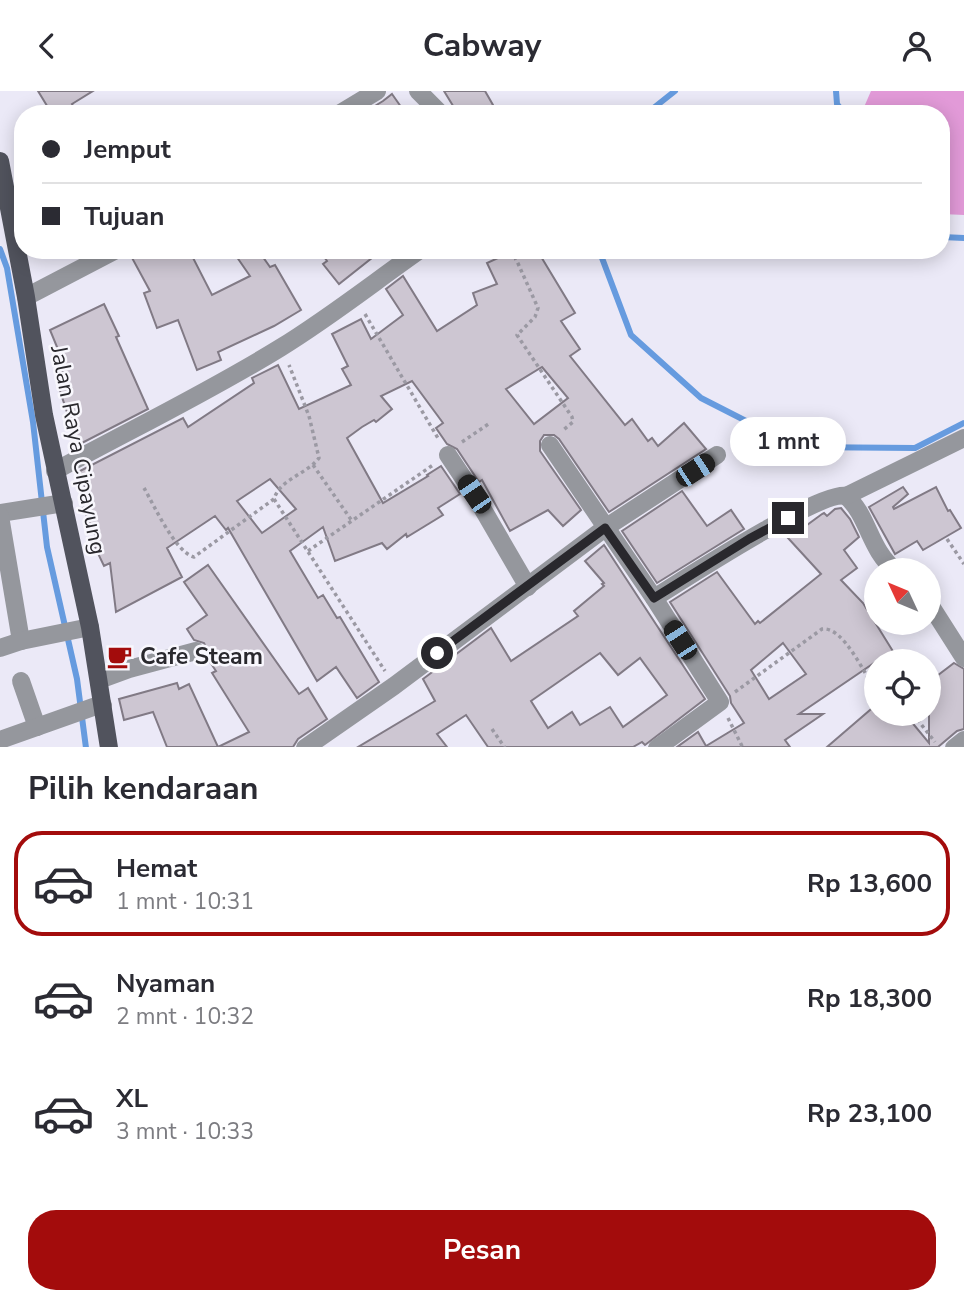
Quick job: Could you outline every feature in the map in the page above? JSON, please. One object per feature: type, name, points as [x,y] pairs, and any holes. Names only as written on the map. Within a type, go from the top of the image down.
[{"type":"main road","name":"Jalan Raya Cipayung","points":[[0,161],[14,234]]},
{"type":"main road","name":"Jalan Raya Cipayung","points":[[19,259],[55,471],[99,680],[100,705],[108,747]]},
{"type":"street","points":[[354,105],[377,91]]},
{"type":"street","points":[[418,91],[432,105]]},
{"type":"street","points":[[26,297],[99,259]]},
{"type":"street","points":[[55,471],[195,397],[282,347],[356,298],[408,259]]},
{"type":"street","points":[[846,496],[964,438]]},
{"type":"street","points":[[550,445],[654,598],[720,702],[657,747]]},
{"type":"street","points":[[448,455],[528,587]]},
{"type":"street","points":[[305,747],[394,686],[605,528],[717,455]]},
{"type":"street","points":[[654,598],[772,526],[839,494],[846,496],[853,503],[881,558]]},
{"type":"street","points":[[21,641],[4,513],[62,503]]},
{"type":"street","points":[[942,624],[964,659]]},
{"type":"street","points":[[0,648],[21,641],[89,628]]},
{"type":"street","points":[[99,680],[196,651]]},
{"type":"street","points":[[21,681],[37,727]]},
{"type":"street","points":[[0,740],[100,705]]},
{"type":"street","points":[[954,747],[964,740]]},
{"type":"path","points":[[516,259],[538,308],[535,317],[517,335],[573,422],[550,445]]},
{"type":"path","points":[[356,298],[448,455]]},
{"type":"path","points":[[144,488],[178,546],[186,555],[194,557],[274,499],[276,491],[313,465],[319,458],[315,437],[282,347]]},
{"type":"path","points":[[308,551],[490,423]]},
{"type":"path","points":[[313,465],[352,521]]},
{"type":"path","points":[[274,499],[394,686]]},
{"type":"path","points":[[947,539],[964,564]]},
{"type":"path","points":[[743,747],[720,702],[822,628],[836,632],[864,672]]},
{"type":"path","points":[[922,726],[939,747]]},
{"type":"path","points":[[492,729],[505,747]]},
{"type":"shaded area","points":[[871,91],[964,91],[964,215],[950,214],[950,105],[865,105]]},
{"type":"building","points":[[38,91],[93,91],[73,105],[47,105]]},
{"type":"building","points":[[444,91],[485,91],[493,105],[453,105]]},
{"type":"building","points":[[392,94],[400,105],[377,105]]},
{"type":"building","points":[[133,259],[194,259],[212,295],[250,276],[238,259],[264,259],[270,267],[275,265],[301,310],[218,352],[221,360],[197,370],[178,320],[157,328],[144,293],[150,291]]},
{"type":"building","points":[[326,259],[371,259],[339,284],[323,264],[327,261]]},
{"type":"building","points":[[496,259],[542,259],[575,313],[561,321],[580,349],[570,356],[625,425],[632,419],[648,441],[652,438],[658,446],[684,423],[706,449],[609,512],[559,439],[554,435],[544,435],[540,441],[540,451],[581,510],[563,526],[548,510],[510,531],[482,480],[479,482],[457,449],[447,444],[436,428],[443,423],[412,381],[381,396],[392,409],[376,422],[374,420],[347,438],[383,503],[441,466],[460,494],[438,508],[443,515],[407,537],[406,534],[387,549],[382,543],[335,561],[323,527],[290,551],[318,598],[323,595],[337,618],[340,617],[379,682],[357,698],[336,667],[317,681],[228,528],[226,530],[215,516],[167,548],[182,577],[116,612],[110,563],[104,566],[93,543],[98,541],[83,508],[93,504],[78,472],[183,418],[188,427],[254,383],[252,378],[278,365],[299,409],[351,385],[342,369],[348,366],[332,334],[361,319],[371,339],[403,315],[386,289],[403,276],[437,331],[477,305],[473,293],[497,284],[487,263]],"holes":[[[542,367],[568,398],[534,424],[506,389]],[[270,479],[296,509],[262,533],[237,501]]]},
{"type":"building","points":[[104,304],[148,409],[78,445],[59,388],[67,385],[58,360],[62,359],[50,330]]},
{"type":"building","points":[[903,487],[908,494],[894,509],[936,487],[948,511],[950,510],[961,528],[923,550],[917,541],[895,554],[869,507]]},
{"type":"building","points":[[682,491],[707,526],[731,510],[744,529],[657,583],[622,531]]},
{"type":"building","points":[[841,508],[859,537],[844,550],[857,568],[841,580],[864,605],[864,635],[883,635],[892,649],[864,649],[864,670],[799,714],[823,714],[785,740],[790,747],[677,747],[698,732],[706,746],[744,723],[731,703],[730,696],[670,602],[717,572],[755,624],[758,621],[760,623],[821,574],[788,538],[804,523],[807,525],[824,513],[827,516],[835,509]],"holes":[[[783,643],[806,674],[769,699],[751,670]]]},
{"type":"building","points":[[604,545],[705,699],[645,745],[642,742],[633,747],[488,747],[466,715],[437,734],[447,747],[358,747],[435,701],[423,679],[491,628],[511,661],[578,616],[574,611],[604,586],[585,561]],"holes":[[[600,653],[618,675],[640,658],[667,695],[623,727],[610,707],[580,725],[572,712],[548,728],[531,701]]]},
{"type":"building","points":[[208,565],[299,694],[308,688],[327,719],[298,739],[293,747],[218,747],[249,732],[212,673],[216,671],[206,656],[204,643],[194,640],[187,629],[207,615],[184,582]]},
{"type":"building","points":[[954,663],[964,669],[964,729],[957,731],[938,747],[827,747],[864,715],[864,726],[915,726],[929,743],[929,726],[941,726],[941,673]]},
{"type":"building","points":[[177,683],[179,689],[189,684],[218,747],[167,747],[153,712],[124,720],[119,699]]},
{"type":"waterway","points":[[657,105],[675,91]]},
{"type":"waterway","points":[[836,91],[838,105]]},
{"type":"waterway","points":[[950,237],[964,238]]},
{"type":"waterway","points":[[0,249],[7,268],[33,422],[47,547],[77,679],[86,747]]},
{"type":"waterway","points":[[602,259],[631,335],[701,398],[797,447],[915,448],[964,423]]},
{"type":"place","name":"Cafe Steam","points":[[120,656]]},
{"type":"route","points":[[437,653],[605,528],[654,598],[788,518]]}]
